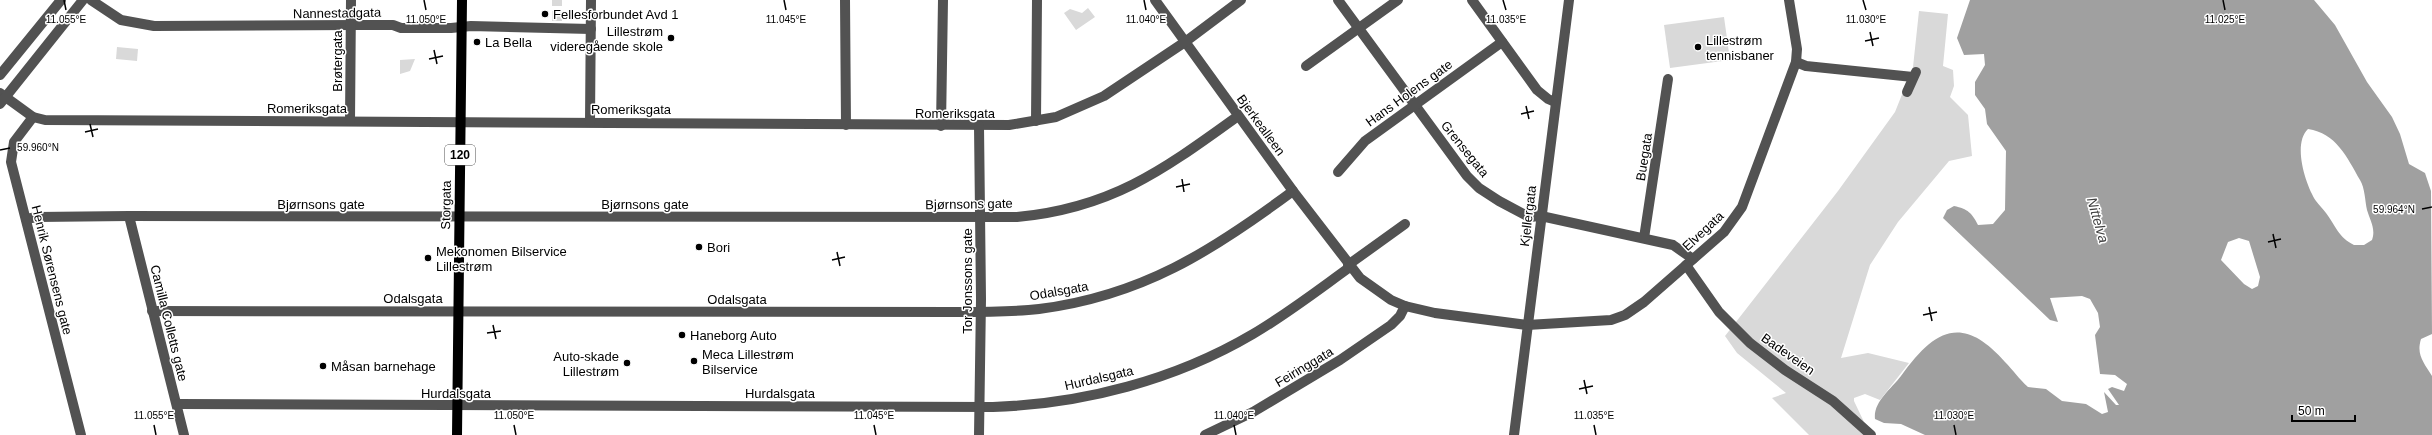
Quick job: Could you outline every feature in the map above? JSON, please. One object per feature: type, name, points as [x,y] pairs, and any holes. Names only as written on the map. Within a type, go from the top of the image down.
[{"type":"main road","name":"Storgata","points":[[456,435],[462,0]]},
{"type":"street","points":[[0,75],[61,0]]},
{"type":"street","points":[[2,98],[83,0]]},
{"type":"street","name":"Nannestadgata","points":[[91,0],[112,16],[136,24],[591,29]]},
{"type":"street","name":"Brøtergata","points":[[350,122],[351,0]]},
{"type":"street","points":[[590,122],[591,0]]},
{"type":"street","points":[[845,0],[846,125]]},
{"type":"street","points":[[941,126],[943,0]]},
{"type":"street","points":[[1036,121],[1037,0]]},
{"type":"street","name":"Bjerkealleen","points":[[1155,0],[1238,116],[1349,266],[1376,291],[1405,306],[1435,313],[1527,325]]},
{"type":"street","name":"Grensegata","points":[[1338,0],[1462,170],[1480,188],[1529,217],[1541,216],[1673,245],[1689,262]]},
{"type":"street","points":[[1306,66],[1398,0]]},
{"type":"street","points":[[1472,0],[1537,90],[1548,99],[1555,102]]},
{"type":"street","name":"Kjellergata","points":[[1514,435],[1569,0]]},
{"type":"street","name":"Elvegata","points":[[1527,325],[1611,320],[1624,315],[1644,302],[1724,232],[1736,217],[1796,62],[1797,49],[1789,0]]},
{"type":"street","name":"Romeriksgata","points":[[2,98],[33,117],[44,120],[590,122],[941,126],[1009,125],[1036,121],[1088,105],[1185,42],[1237,1]]},
{"type":"street","name":"Hans Holens gate","points":[[1338,172],[1365,140],[1502,42]]},
{"type":"street","points":[[1796,62],[1806,66],[1915,74],[1907,92]]},
{"type":"street","name":"Buegata","points":[[1644,238],[1668,79]]},
{"type":"street","name":"Bjørnsons gate","points":[[26,218],[37,216],[130,216],[980,218],[1037,215],[1082,206],[1152,176],[1238,116]]},
{"type":"street","name":"Henrik Sørensens gate","points":[[33,117],[14,142],[11,157],[81,435]]},
{"type":"street","name":"Tor Jonssons gate","points":[[979,126],[979,435]]},
{"type":"street","name":"Odalsgata","points":[[152,311],[980,312],[1023,310],[1060,306],[1095,298],[1146,281],[1214,247],[1293,191]]},
{"type":"street","name":"Camilla Colletts gate","points":[[130,216],[152,311],[184,435]]},
{"type":"street","points":[[1349,266],[1405,224]]},
{"type":"street","name":"Badeveien","points":[[1689,262],[1719,312],[1750,344],[1785,370],[1834,400],[1871,435]]},
{"type":"street","name":"Hurdalsgata","points":[[176,404],[979,407],[1009,406],[1072,399],[1130,386],[1171,372],[1252,335],[1349,266]]},
{"type":"street","name":"Feiringgata","points":[[1205,435],[1253,412],[1340,360],[1391,325],[1400,316],[1405,306]]},
{"type":"shaded area","points":[[1088,8],[1095,17],[1076,30],[1064,13],[1070,9],[1082,13]]},
{"type":"shaded area","points":[[1919,11],[1948,14],[1943,66],[1953,70],[1954,86],[1950,97],[1968,115],[1972,156],[1949,161],[1898,222],[1870,265],[1841,358],[1868,353],[1909,363],[1880,400],[1865,394],[1854,398],[1864,422],[1875,435],[1809,435],[1772,398],[1786,393],[1737,353],[1725,336],[1838,191],[1895,112],[1913,67]]},
{"type":"shaded area","name":"Lillestrøm tennisbaner","points":[[1724,17],[1730,60],[1670,68],[1664,25]]},
{"type":"shaded area","points":[[117,47],[138,49],[137,61],[116,59]]},
{"type":"shaded area","points":[[415,59],[410,71],[400,74],[400,60]]},
{"type":"water","name":"Nittelva","points":[[1970,0],[2314,0],[2335,25],[2367,82],[2392,117],[2400,134],[2409,164],[2425,173],[2431,191],[2432,334],[2421,339],[2419,350],[2424,363],[2432,376],[2432,435],[1925,435],[1901,424],[1884,423],[1875,419],[1875,413],[1880,401],[1913,360],[1937,338],[1949,333],[1962,333],[1975,337],[1990,347],[2028,387],[2046,389],[2062,401],[2086,404],[2102,414],[2108,412],[2104,392],[2116,405],[2119,405],[2108,389],[2112,387],[2124,391],[2127,384],[2115,375],[2100,374],[2095,335],[2100,327],[2098,313],[2090,299],[2082,296],[2050,298],[2058,322],[2050,320],[1943,218],[1947,210],[1954,206],[1969,212],[1974,217],[1978,225],[1993,224],[2005,210],[2006,151],[1987,124],[1985,109],[1975,95],[1975,82],[1985,65],[1984,54],[1964,55],[1957,38]],"holes":[[[2308,129],[2318,131],[2326,135],[2340,147],[2362,183],[2373,232],[2372,240],[2364,245],[2354,245],[2345,239],[2316,201],[2308,186],[2302,165],[2301,154],[2303,136]],[[2239,238],[2249,241],[2260,277],[2258,286],[2252,289],[2244,284],[2221,260],[2228,242]]]},
{"type":"tunnel","points":[[557,0],[557,21]]},
{"type":"place","name":"Fellesforbundet Avd 1","points":[[545,14]]},
{"type":"place","name":"Lillestrøm videregående skole","points":[[671,38]]},
{"type":"place","name":"La Bella","points":[[477,42]]},
{"type":"place","name":"Lillestrøm tennisbaner","points":[[1698,47]]},
{"type":"place","name":"Bori","points":[[699,247]]},
{"type":"place","name":"Mekonomen Bilservice Lillestrøm","points":[[428,258]]},
{"type":"place","name":"Haneborg Auto","points":[[682,335]]},
{"type":"place","name":"Meca Lillestrøm Bilservice","points":[[694,361]]},
{"type":"place","name":"Auto-skade Lillestrøm","points":[[627,363]]},
{"type":"place","name":"Måsan barnehage","points":[[323,366]]}]
